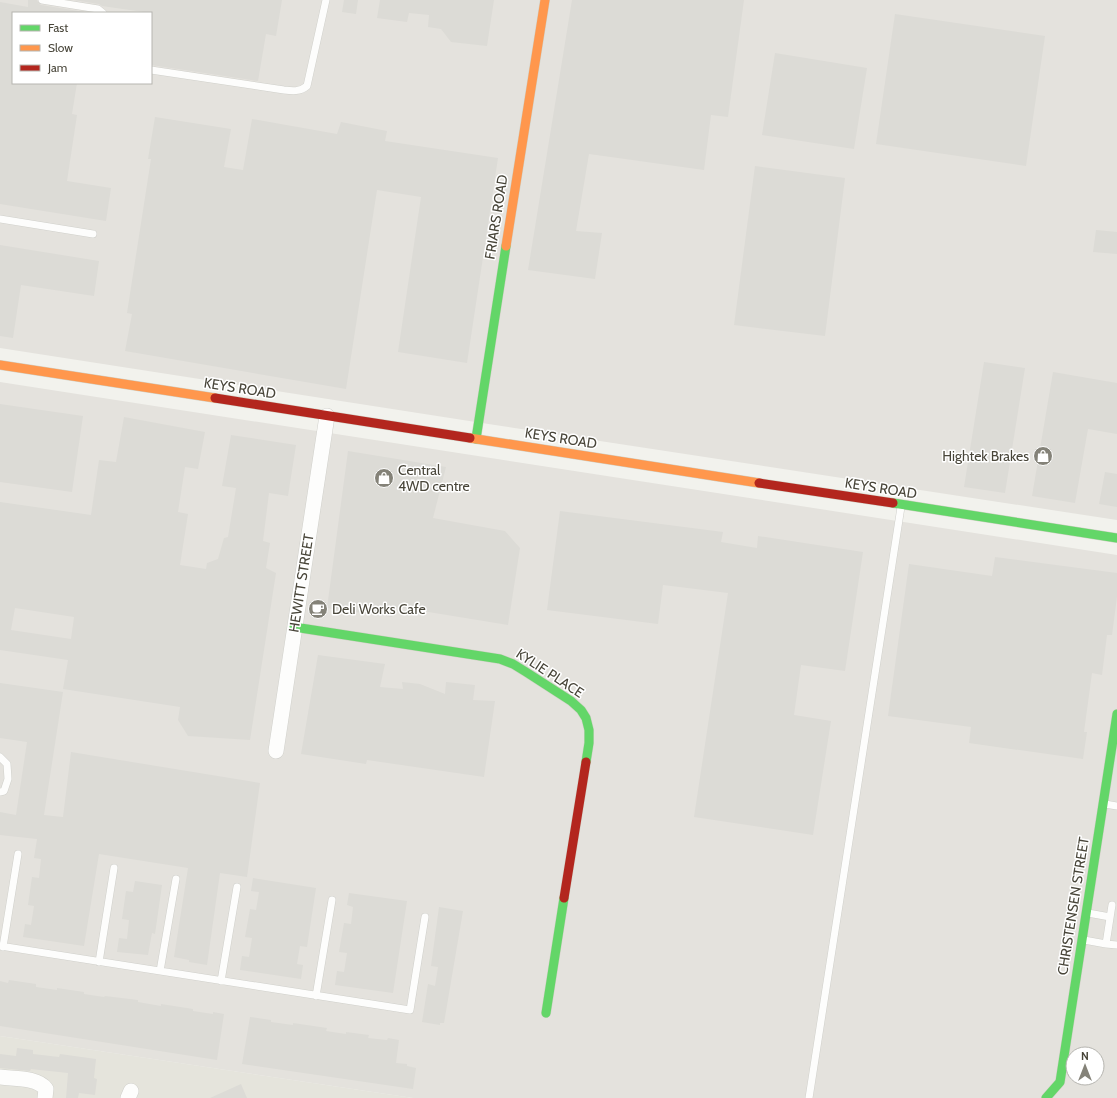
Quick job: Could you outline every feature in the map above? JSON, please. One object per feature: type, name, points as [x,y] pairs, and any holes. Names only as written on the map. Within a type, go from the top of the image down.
[{"type":"street","name":"FRIARS ROAD","points":[[476,439],[545,0]]},
{"type":"street","name":"KEYS ROAD","points":[[0,365],[1117,538]]},
{"type":"street","name":"HEWITT STREET","points":[[276,751],[327,416]]},
{"type":"street","name":"KYLIE PLACE","points":[[294,627],[509,661],[574,703],[582,711],[590,730],[589,743],[546,1013]]},
{"type":"street","name":"CHRISTENSEN STREET","points":[[1046,1098],[1060,1082],[1117,714]]},
{"type":"street","points":[[0,1077],[38,1083],[46,1090],[45,1098]]},
{"type":"lane","points":[[42,0],[98,9],[102,12]]},
{"type":"lane","points":[[152,70],[284,90],[295,91],[305,88],[307,86],[326,0]]},
{"type":"lane","points":[[0,218],[93,234]]},
{"type":"lane","points":[[809,1098],[901,505]]},
{"type":"lane","points":[[0,757],[7,764],[8,779],[4,791],[0,792]]},
{"type":"lane","points":[[1103,804],[1117,806]]},
{"type":"lane","points":[[18,854],[1,946],[316,996],[410,1010],[425,916]]},
{"type":"lane","points":[[99,962],[114,868]]},
{"type":"lane","points":[[160,971],[176,880]]},
{"type":"lane","points":[[221,981],[237,887]]},
{"type":"lane","points":[[316,996],[332,900]]},
{"type":"lane","points":[[1106,944],[1112,905]]},
{"type":"lane","points":[[1086,912],[1110,917]]},
{"type":"lane","points":[[1082,940],[1117,945]]},
{"type":"shaded area","points":[[0,0],[1117,0],[1117,520],[0,348]]},
{"type":"shaded area","points":[[0,382],[1117,555],[1117,1098],[413,1098],[0,1036]]},
{"type":"shaded area","points":[[0,1036],[413,1098],[0,1098]]},
{"type":"building","points":[[28,0],[37,0],[41,5],[85,12],[12,12],[12,84],[77,84],[72,114],[77,115],[67,181],[111,188],[106,221],[0,204],[0,2],[28,7]]},
{"type":"building","points":[[74,0],[282,0],[276,36],[266,34],[258,81],[152,65],[152,12],[102,6],[99,4]]},
{"type":"building","points":[[344,0],[358,0],[356,14],[342,12]]},
{"type":"building","points":[[380,0],[494,0],[487,46],[451,42],[441,29],[428,27],[429,15],[409,13],[407,22],[377,18]]},
{"type":"building","points":[[572,0],[744,0],[728,117],[711,115],[704,170],[589,154],[576,231],[602,233],[595,279],[528,270]]},
{"type":"building","points":[[895,14],[1045,36],[1026,166],[876,144]]},
{"type":"building","points":[[775,53],[867,68],[854,149],[762,135]]},
{"type":"building","points":[[155,117],[231,129],[224,167],[243,170],[252,119],[337,134],[341,122],[387,131],[385,141],[498,158],[467,363],[398,352],[421,197],[377,190],[346,389],[125,351],[132,314],[127,313],[151,159],[148,159]]},
{"type":"building","points":[[755,166],[845,178],[825,336],[734,325]]},
{"type":"building","points":[[1096,230],[1117,232],[1117,254],[1093,252]]},
{"type":"building","points":[[0,245],[99,261],[94,296],[21,285],[13,338],[0,336]]},
{"type":"building","points":[[984,362],[1025,368],[1005,493],[964,487]]},
{"type":"building","points":[[1053,372],[1117,383],[1117,434],[1088,429],[1075,503],[1032,496]]},
{"type":"building","points":[[0,404],[83,416],[72,492],[0,482]]},
{"type":"building","points":[[124,417],[205,432],[198,469],[185,467],[178,512],[188,514],[180,565],[206,569],[207,563],[218,559],[224,538],[228,537],[236,488],[222,486],[231,435],[296,445],[288,496],[269,493],[263,541],[270,543],[266,568],[276,573],[250,740],[188,736],[178,720],[180,707],[63,689],[68,660],[0,650],[0,502],[91,515],[99,460],[116,462]],"holes":[[[15,608],[74,617],[71,639],[11,630]]]},
{"type":"building","points":[[348,451],[446,467],[433,518],[505,531],[520,548],[508,625],[398,607],[392,617],[327,608]]},
{"type":"building","points":[[1105,472],[1117,474],[1117,507],[1099,504]]},
{"type":"building","points":[[560,511],[723,532],[721,542],[757,548],[758,536],[863,552],[845,671],[801,665],[794,715],[831,721],[813,835],[694,817],[728,593],[663,585],[658,624],[547,610]]},
{"type":"building","points":[[995,557],[1117,573],[1117,597],[1112,635],[1107,635],[1102,675],[1092,673],[1084,732],[1087,732],[1083,759],[969,743],[971,727],[888,716],[909,564],[992,576]]},
{"type":"building","points":[[318,655],[385,664],[380,687],[403,689],[402,682],[420,684],[445,694],[446,682],[475,685],[473,700],[495,701],[484,777],[367,760],[366,764],[301,754]]},
{"type":"building","points":[[0,683],[63,692],[44,815],[63,817],[71,752],[260,783],[247,877],[220,873],[207,965],[189,962],[189,960],[174,957],[188,868],[99,854],[84,946],[23,937],[25,924],[31,925],[34,906],[28,905],[32,877],[39,878],[41,859],[34,858],[37,839],[0,835],[0,812],[16,815],[27,742],[0,738]]},
{"type":"building","points":[[253,878],[316,888],[307,947],[300,946],[297,964],[303,965],[301,979],[240,970],[242,956],[249,957],[252,938],[245,937],[250,909],[256,910],[259,892],[251,891]]},
{"type":"building","points":[[135,881],[162,885],[155,934],[152,933],[148,955],[117,952],[119,938],[127,939],[129,920],[122,919],[126,891],[133,892]]},
{"type":"building","points":[[349,893],[407,901],[393,993],[335,985],[337,971],[344,972],[347,953],[339,952],[344,923],[351,924],[353,907],[347,905]]},
{"type":"building","points":[[439,907],[463,911],[444,1023],[440,1023],[440,1025],[422,1022],[428,984],[435,986],[438,967],[431,966]]},
{"type":"building","points":[[9,980],[36,984],[36,987],[57,990],[57,988],[104,997],[138,1000],[138,1002],[161,1006],[161,1004],[193,1009],[193,1011],[224,1014],[217,1060],[0,1026],[0,981],[8,983]]},
{"type":"building","points":[[250,1017],[271,1020],[271,1022],[293,1025],[293,1023],[327,1028],[326,1031],[369,1035],[368,1038],[387,1040],[388,1038],[399,1040],[396,1063],[407,1064],[407,1066],[416,1068],[413,1089],[242,1064]]},
{"type":"building","points":[[17,1048],[33,1050],[33,1054],[59,1057],[60,1054],[96,1059],[94,1078],[97,1079],[95,1095],[79,1093],[78,1098],[66,1098],[68,1073],[31,1069],[30,1071],[0,1068],[0,1054],[16,1056]]},
{"type":"building","points":[[241,1084],[247,1098],[210,1098]]},
{"type":"traffic: fast","points":[[476,439],[506,246]]},
{"type":"traffic: fast","points":[[893,503],[1117,538]]},
{"type":"traffic: fast","points":[[294,627],[500,659],[513,664],[571,701],[581,710],[586,718],[589,730],[589,743],[586,762]]},
{"type":"traffic: fast","points":[[1046,1098],[1060,1082],[1117,714]]},
{"type":"traffic: fast","points":[[546,1013],[564,898]]},
{"type":"traffic: slow","points":[[506,246],[545,0]]},
{"type":"traffic: slow","points":[[0,365],[215,398]]},
{"type":"traffic: slow","points":[[470,438],[759,483]]},
{"type":"traffic: jam","points":[[215,398],[470,438]]},
{"type":"traffic: jam","points":[[759,483],[893,503]]},
{"type":"traffic: jam","points":[[564,898],[586,762]]},
{"type":"place","name":"Hightek Brakes","points":[[1043,456]]},
{"type":"place","name":"Central 4WD centre","points":[[384,478]]},
{"type":"place","name":"Deli Works Cafe","points":[[318,609]]}]
